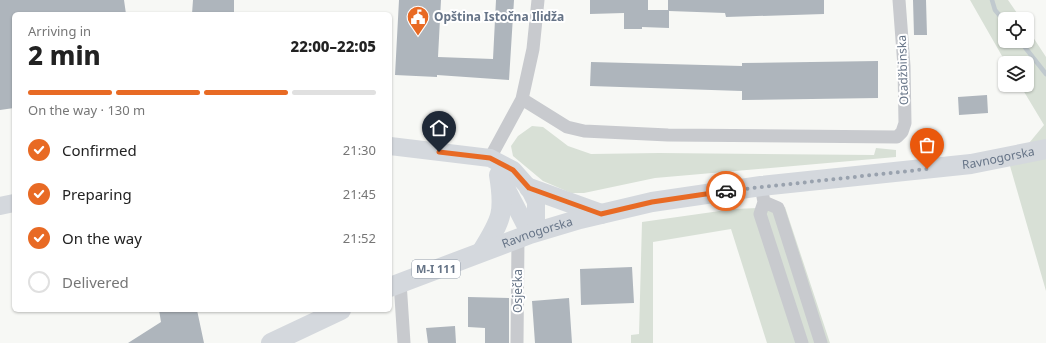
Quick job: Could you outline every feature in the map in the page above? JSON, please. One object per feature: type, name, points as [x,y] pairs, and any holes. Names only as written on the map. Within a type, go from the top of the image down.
[{"type":"main road","points":[[392,146],[494,166],[513,170],[529,188],[536,202],[536,220],[524,236],[494,166]]},
{"type":"main road","name":"Ravnogorska","points":[[395,285],[524,236],[601,214],[652,202],[762,194],[971,164],[1023,153],[1046,150]]},
{"type":"main road","points":[[482,251],[498,226],[501,218],[503,203],[494,166]]},
{"type":"main road","points":[[529,188],[601,214]]},
{"type":"main road","points":[[0,206],[12,203]]},
{"type":"main road","points":[[271,343],[337,312]]},
{"type":"street","points":[[494,166],[522,99],[533,49],[538,0]]},
{"type":"street","name":"Otadžbinska","points":[[522,99],[567,127],[584,131],[668,135],[898,137],[902,132],[905,123],[904,66],[899,0]]},
{"type":"street","points":[[762,194],[760,214],[802,343]]},
{"type":"street","points":[[762,194],[778,208],[821,343]]},
{"type":"street","name":"Osječka","points":[[517,343],[524,236]]},
{"type":"street","points":[[395,285],[404,343]]},
{"type":"shaded area","points":[[970,0],[1008,0],[1016,12],[998,12],[998,48],[1034,48],[1034,39],[1046,57],[1046,291],[1010,166],[1044,125],[1024,92],[1034,92],[1034,56],[1002,56]]},
{"type":"shaded area","points":[[532,126],[543,127],[568,146],[591,154],[659,153],[874,155],[876,148],[896,150],[896,157],[655,178],[584,193],[571,193],[543,181],[513,156],[511,146],[518,136]]},
{"type":"shaded area","points":[[785,207],[830,343],[767,343],[731,229],[653,242],[653,343],[631,343],[631,335],[639,334],[642,222],[734,209]]},
{"type":"building","points":[[0,0],[124,0],[126,12],[12,12],[12,108],[0,110]]},
{"type":"building","points":[[193,0],[234,0],[234,12],[192,12]]},
{"type":"building","points":[[399,0],[441,0],[438,57],[493,59],[496,0],[514,0],[509,80],[437,75],[437,77],[395,75]]},
{"type":"building","points":[[590,0],[648,0],[648,10],[668,10],[668,0],[824,0],[824,14],[726,17],[725,13],[669,11],[669,28],[642,27],[642,29],[624,29],[624,13],[590,14]]},
{"type":"building","points":[[913,0],[926,0],[927,35],[914,35]]},
{"type":"building","points":[[878,61],[878,98],[742,100],[742,91],[590,86],[591,62],[742,66],[742,63]]},
{"type":"building","points":[[987,95],[988,113],[959,115],[958,97]]},
{"type":"building","points":[[632,267],[634,303],[581,305],[580,269]]},
{"type":"building","points":[[468,297],[509,298],[509,343],[485,343],[485,328],[468,327]]},
{"type":"building","points":[[569,298],[572,343],[535,343],[532,301]]},
{"type":"building","points":[[159,312],[197,312],[204,343],[128,343],[161,322]]},
{"type":"building","points":[[455,326],[456,343],[428,343],[426,328]]},
{"type":"waterway","points":[[992,0],[995,10],[998,14]]},
{"type":"waterway","points":[[1026,48],[1046,74]]},
{"type":"way so far","points":[[726,191],[927,169]]},
{"type":"place","name":"Opština Istočna Ilidža","points":[[418,36]]},
{"type":"route","points":[[439,152],[490,158],[513,170],[529,188],[537,189],[601,214],[652,202],[726,191]]}]
